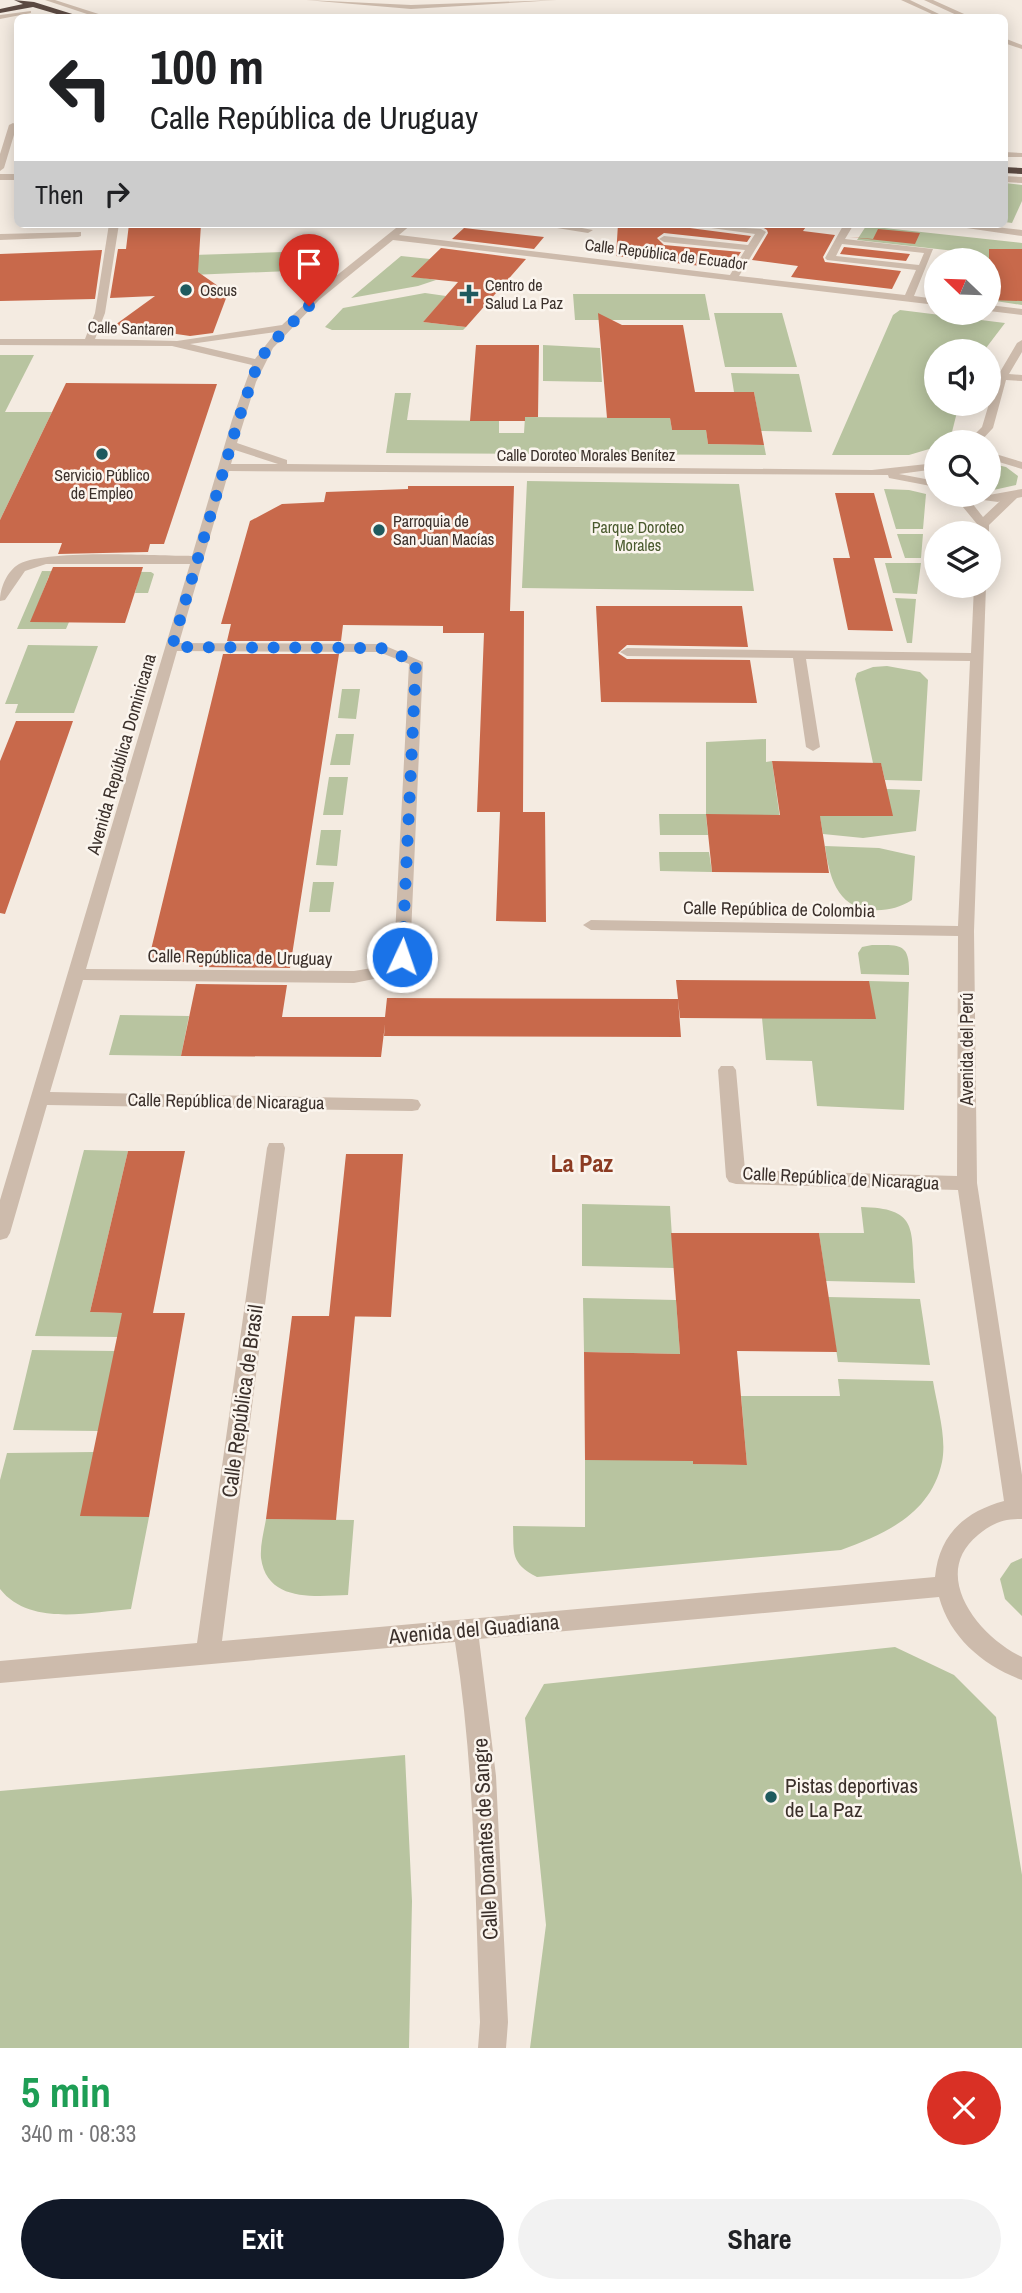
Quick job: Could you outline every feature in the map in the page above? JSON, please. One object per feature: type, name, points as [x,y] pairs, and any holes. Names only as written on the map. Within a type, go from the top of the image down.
[{"type":"highway","points":[[31,8],[43,0]]},
{"type":"highway","points":[[0,4],[16,10]]},
{"type":"highway","points":[[31,8],[42,14]]},
{"type":"highway","points":[[0,11],[31,8],[61,14]]},
{"type":"street","points":[[48,0],[94,14]]},
{"type":"street","points":[[309,0],[411,7],[554,0]]},
{"type":"street","points":[[904,0],[936,14]]},
{"type":"street","points":[[927,0],[960,14]]},
{"type":"street","points":[[483,3],[499,13]]},
{"type":"street","points":[[0,17],[16,10]]},
{"type":"street","points":[[0,168],[14,128]]},
{"type":"street","points":[[89,343],[100,313],[113,228]]},
{"type":"street","name":"Avenida República Dominicana","points":[[0,1233],[231,445],[258,363],[270,345],[288,327],[402,228]]},
{"type":"street","points":[[580,239],[590,228]]},
{"type":"street","points":[[724,228],[761,232],[733,278]]},
{"type":"street","points":[[847,228],[830,258],[922,268]]},
{"type":"street","points":[[979,228],[1022,233]]},
{"type":"street","points":[[670,231],[664,239],[751,248]]},
{"type":"street","points":[[0,237],[78,234]]},
{"type":"street","name":"Calle República de Ecuador","points":[[391,237],[924,301]]},
{"type":"street","points":[[839,241],[930,251],[908,299]]},
{"type":"street","points":[[564,258],[572,248]]},
{"type":"street","points":[[1001,309],[1022,312]]},
{"type":"street","points":[[172,343],[288,327]]},
{"type":"street","name":"Calle Santaren","points":[[0,342],[172,343],[258,363]]},
{"type":"street","points":[[172,343],[243,345]]},
{"type":"street","points":[[1004,452],[1002,377],[1022,343]]},
{"type":"street","points":[[256,345],[270,345]]},
{"type":"street","points":[[1002,377],[1022,378]]},
{"type":"street","name":"Calle Doroteo Morales Benítez","points":[[231,445],[299,468]]},
{"type":"street","name":"Calle Doroteo Morales Benítez","points":[[225,467],[872,473],[924,469]]},
{"type":"street","name":"Calle Doroteo Morales Benítez","points":[[872,473],[924,482]]},
{"type":"street","points":[[991,521],[1017,495]]},
{"type":"street","points":[[0,597],[21,568],[45,560],[198,560]]},
{"type":"street","name":"Avenida del Perú","points":[[979,598],[966,931],[967,1183],[1019,1509]]},
{"type":"street","name":"Calle República de Uruguay","points":[[76,974],[354,977],[383,972],[402,957],[416,662],[381,648],[172,647]]},
{"type":"street","points":[[627,652],[976,657]]},
{"type":"street","points":[[799,655],[813,747]]},
{"type":"street","name":"Calle República de Colombia","points":[[591,925],[966,931]]},
{"type":"street","name":"Calle República de Nicaragua","points":[[727,1070],[736,1177],[967,1183]]},
{"type":"street","name":"Calle República de Nicaragua","points":[[40,1098],[412,1105]]},
{"type":"street","name":"Calle República de Brasil","points":[[208,1654],[276,1148]]},
{"type":"street","points":[[1019,1509],[991,1513],[971,1525],[956,1542],[947,1562],[947,1586],[954,1610],[968,1632],[988,1651],[1022,1669]]},
{"type":"street","name":"Avenida del Guadiana","points":[[0,1672],[947,1586]]},
{"type":"street","name":"Calle Donantes de Sangre","points":[[465,1630],[475,1684],[484,1794],[495,2022],[492,2048]]},
{"type":"green space","points":[[1008,183],[1022,185],[1022,201],[1012,223],[1008,222]]},
{"type":"green space","points":[[865,228],[884,228],[1022,243],[1022,305],[1001,302],[1001,248],[928,248],[857,240]]},
{"type":"green space","points":[[312,251],[314,270],[191,275],[193,255]]},
{"type":"green space","points":[[401,256],[430,259],[412,276],[436,280],[418,286],[351,298]]},
{"type":"green space","points":[[425,293],[446,296],[423,322],[466,327],[463,330],[332,330],[325,327],[343,308]]},
{"type":"green space","points":[[573,294],[705,294],[710,320],[575,320]]},
{"type":"green space","points":[[900,310],[924,313],[924,326],[1001,326],[1001,323],[1005,323],[993,339],[924,339],[924,416],[956,416],[952,430],[924,430],[924,451],[909,455],[832,455],[893,315]]},
{"type":"green space","points":[[714,313],[782,313],[797,367],[725,367]]},
{"type":"green space","points":[[543,345],[600,348],[602,382],[543,381]]},
{"type":"green space","points":[[0,355],[34,355],[5,412],[52,412],[0,520]]},
{"type":"green space","points":[[731,373],[799,374],[812,432],[761,431],[754,392],[734,392]]},
{"type":"green space","points":[[395,393],[411,393],[407,420],[499,421],[499,433],[524,433],[525,417],[670,418],[672,430],[706,430],[708,444],[764,445],[766,455],[386,453]]},
{"type":"green space","points":[[1001,466],[1018,476],[1016,485],[1001,488]]},
{"type":"green space","name":"Parque Doroteo Morales","points":[[527,481],[739,484],[754,591],[522,588]]},
{"type":"green space","points":[[884,489],[924,494],[923,529],[896,529]]},
{"type":"green space","points":[[897,534],[923,534],[921,558],[905,558]]},
{"type":"green space","points":[[885,563],[921,563],[917,594],[893,593]]},
{"type":"green space","points":[[42,571],[154,574],[148,593],[135,593],[139,576],[49,576],[31,622],[69,622],[66,629],[17,629]]},
{"type":"green space","points":[[895,598],[916,599],[912,643],[907,643]]},
{"type":"green space","points":[[28,645],[98,646],[74,713],[15,713],[18,704],[5,704]]},
{"type":"green space","points":[[887,666],[920,672],[928,680],[922,781],[885,780],[881,764],[873,763],[855,679],[857,673],[873,667]]},
{"type":"green space","points":[[342,689],[360,689],[356,719],[338,718]]},
{"type":"green space","points":[[336,734],[354,734],[350,765],[330,765]]},
{"type":"green space","points":[[766,739],[766,762],[772,761],[781,826],[706,815],[708,835],[660,835],[659,814],[706,814],[706,742]]},
{"type":"green space","points":[[329,777],[348,777],[343,815],[323,815]]},
{"type":"green space","points":[[886,789],[920,790],[916,831],[863,838],[823,834],[818,806],[857,816],[892,816]]},
{"type":"green space","points":[[321,830],[341,830],[337,866],[316,865]]},
{"type":"green space","points":[[825,846],[879,848],[915,856],[912,900],[898,907],[882,910],[859,908],[850,903],[836,888]]},
{"type":"green space","points":[[659,852],[709,852],[712,872],[660,871]]},
{"type":"green space","points":[[313,882],[334,882],[330,912],[309,912]]},
{"type":"green space","points":[[872,945],[902,948],[908,957],[909,975],[861,974],[858,953],[862,947]]},
{"type":"green space","points":[[869,981],[909,982],[904,1110],[817,1106],[812,1061],[766,1060],[762,1018]]},
{"type":"green space","points":[[120,1015],[189,1016],[181,1056],[109,1055]]},
{"type":"green space","points":[[84,1150],[128,1151],[90,1312],[123,1313],[118,1337],[35,1336]]},
{"type":"green space","points":[[582,1204],[670,1206],[674,1268],[582,1266]]},
{"type":"green space","points":[[861,1207],[881,1208],[904,1218],[912,1237],[915,1283],[826,1281],[819,1233],[864,1233]]},
{"type":"green space","points":[[828,1297],[920,1299],[930,1365],[838,1362]]},
{"type":"green space","points":[[583,1298],[676,1300],[680,1354],[584,1352]]},
{"type":"green space","points":[[32,1350],[115,1351],[99,1431],[13,1430]]},
{"type":"green space","points":[[838,1379],[933,1381],[942,1432],[942,1462],[928,1495],[904,1520],[889,1529],[841,1550],[537,1577],[518,1562],[514,1550],[513,1526],[585,1527],[585,1460],[692,1438],[694,1464],[747,1465],[741,1396],[840,1396]]},
{"type":"green space","points":[[94,1452],[149,1517],[131,1609],[61,1614],[27,1609],[0,1589],[0,1480],[7,1453]]},
{"type":"green space","points":[[266,1519],[354,1520],[348,1595],[295,1594],[273,1583],[265,1573],[261,1558]]},
{"type":"green space","points":[[1022,1558],[1022,1616],[1005,1599],[1000,1579],[1011,1563]]},
{"type":"green space","name":"Pistas deportivas de La Paz","points":[[895,1647],[954,1675],[996,1717],[1022,1875],[1022,2048],[530,2048],[546,1925],[525,1718],[544,1684]]},
{"type":"green space","points":[[405,1755],[412,1901],[409,2048],[0,2048],[0,1791]]},
{"type":"building","points":[[129,228],[201,228],[198,272],[228,293],[213,333],[190,336],[115,325],[155,296],[110,298],[118,249],[126,249]]},
{"type":"building","points":[[464,228],[544,237],[534,249],[452,239]]},
{"type":"building","points":[[618,228],[690,228],[751,236],[747,242],[664,233],[657,238],[664,245],[741,252],[737,258],[726,257],[718,268],[616,256]]},
{"type":"building","points":[[764,228],[805,228],[803,231],[835,235],[823,257],[825,262],[901,271],[892,289],[791,277],[798,266],[752,260],[768,233]]},
{"type":"building","points":[[878,229],[920,233],[915,244],[849,237],[873,239]]},
{"type":"building","points":[[844,247],[910,254],[906,261],[840,254]]},
{"type":"building","name":"Centro de Salud La Paz","points":[[441,248],[526,259],[466,327],[423,322],[458,282],[411,277]]},
{"type":"building","points":[[1001,249],[1022,249],[1022,301],[1001,300]]},
{"type":"building","points":[[102,250],[95,299],[0,301],[0,254]]},
{"type":"building","points":[[598,313],[622,325],[683,325],[695,392],[754,392],[764,445],[708,444],[706,430],[672,430],[670,418],[607,418]]},
{"type":"building","points":[[476,345],[539,345],[538,417],[525,417],[525,421],[470,421]]},
{"type":"building","name":"Servicio Público de Empleo","points":[[66,383],[217,384],[164,544],[150,544],[148,552],[58,554],[62,543],[0,543],[0,520]]},
{"type":"building","points":[[408,486],[514,486],[510,611],[524,611],[523,812],[477,812],[484,633],[443,633],[443,626],[343,625],[341,641],[227,641],[231,624],[221,624],[250,521],[282,504],[324,502],[326,492],[408,489]]},
{"type":"building","points":[[835,493],[874,493],[892,558],[874,558],[893,631],[848,630],[833,558],[850,558]]},
{"type":"building","points":[[53,567],[143,567],[125,623],[30,622]]},
{"type":"building","points":[[596,606],[742,606],[748,647],[627,645],[618,653],[627,659],[750,660],[757,703],[601,702]]},
{"type":"building","points":[[223,654],[339,654],[290,968],[199,967],[200,962],[148,962]]},
{"type":"building","points":[[16,721],[73,721],[5,914],[0,913],[0,761]]},
{"type":"building","points":[[772,761],[881,763],[893,816],[820,816],[829,873],[712,872],[706,814],[780,815]]},
{"type":"building","points":[[500,812],[545,812],[546,922],[496,921]]},
{"type":"building","points":[[676,980],[869,981],[876,1019],[680,1018]]},
{"type":"building","points":[[196,984],[287,985],[282,1017],[385,1017],[387,998],[678,999],[681,1037],[384,1036],[385,1024],[381,1057],[181,1056]]},
{"type":"building","points":[[128,1151],[185,1151],[153,1313],[185,1313],[149,1517],[80,1516],[122,1313],[90,1312]]},
{"type":"building","points":[[346,1154],[403,1154],[391,1317],[329,1316]]},
{"type":"building","points":[[671,1233],[819,1233],[837,1352],[737,1351],[747,1465],[693,1464],[693,1461],[585,1460],[584,1352],[680,1354]]},
{"type":"building","points":[[292,1316],[355,1316],[336,1520],[266,1519]]},
{"type":"place","name":"Oscus","points":[[186,290]]},
{"type":"place","name":"Centro de Salud La Paz","points":[[469,294]]},
{"type":"place","name":"Servicio Público de Empleo","points":[[102,454]]},
{"type":"place","name":"Parroquia de San Juan Macías","points":[[379,530]]},
{"type":"place","name":"Pistas deportivas de La Paz","points":[[771,1797]]},
{"type":"district","name":"La Paz","points":[[582,1163]]},
{"type":"route","points":[[309,306],[270,345],[258,363],[238,421],[172,647],[381,648],[416,662],[402,957]]}]
